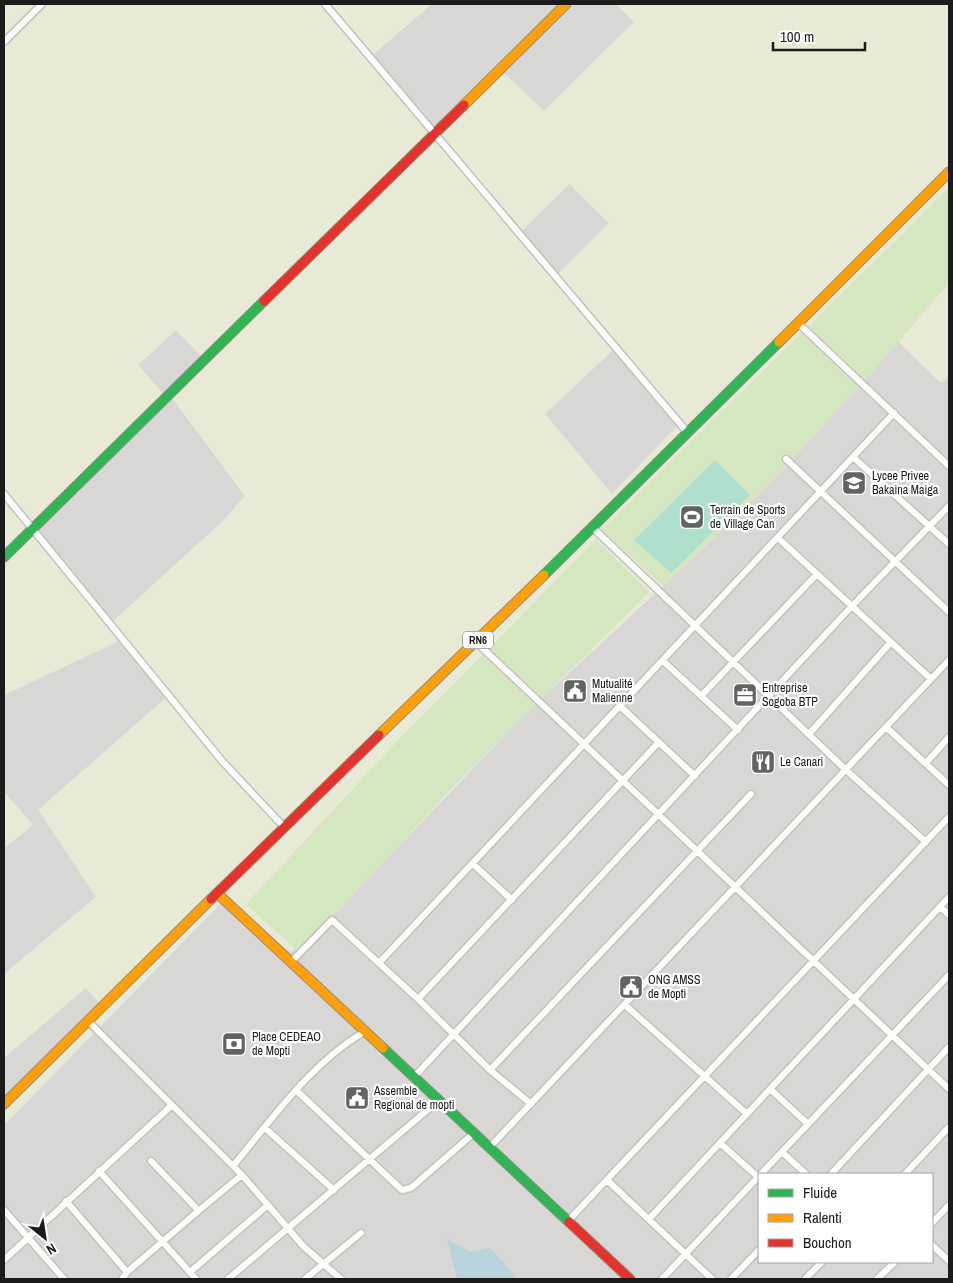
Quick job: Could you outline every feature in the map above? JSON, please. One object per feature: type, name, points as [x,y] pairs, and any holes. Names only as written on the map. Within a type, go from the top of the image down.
[{"type":"street","points":[[4,42],[42,4]]},
{"type":"street","points":[[325,4],[688,433]]},
{"type":"street","points":[[4,557],[566,4]]},
{"type":"street","name":"RN6","points":[[4,1104],[284,827],[593,528],[949,173]]},
{"type":"street","points":[[798,322],[949,466]]},
{"type":"street","points":[[379,963],[621,707],[894,413]]},
{"type":"street","points":[[853,457],[949,544]]},
{"type":"street","points":[[786,458],[949,612]]},
{"type":"street","points":[[4,494],[109,625],[223,762],[284,827]]},
{"type":"street","points":[[413,1078],[453,1033],[659,816],[851,607],[949,506]]},
{"type":"street","points":[[593,528],[845,769],[926,842]]},
{"type":"street","points":[[778,538],[931,679]]},
{"type":"street","points":[[701,696],[817,574]]},
{"type":"street","points":[[476,642],[949,1089]]},
{"type":"street","points":[[809,734],[891,642]]},
{"type":"street","points":[[490,1148],[949,660]]},
{"type":"street","points":[[663,661],[738,730]]},
{"type":"street","points":[[621,707],[695,776]]},
{"type":"street","points":[[886,727],[949,785]]},
{"type":"street","points":[[926,763],[949,737]]},
{"type":"street","points":[[418,999],[659,742]]},
{"type":"street","points":[[490,1070],[750,794]]},
{"type":"street","points":[[568,1221],[949,817]]},
{"type":"street","points":[[473,864],[512,900]]},
{"type":"street","points":[[217,893],[630,1279]]},
{"type":"street","points":[[649,1219],[949,897]]},
{"type":"street","points":[[940,906],[949,915]]},
{"type":"street","points":[[291,962],[332,920],[418,999],[490,1070],[531,1104]]},
{"type":"street","points":[[763,1173],[949,975]]},
{"type":"street","points":[[624,1004],[747,1114]]},
{"type":"street","points":[[89,1022],[242,1175],[304,1247],[341,1279]]},
{"type":"street","points":[[233,1166],[297,1091],[345,1044],[364,1032]]},
{"type":"street","points":[[832,1173],[949,1047]]},
{"type":"street","points":[[770,1090],[808,1124]]},
{"type":"street","points":[[297,1091],[397,1188],[402,1190],[407,1189],[474,1133]]},
{"type":"street","points":[[228,1279],[438,1100]]},
{"type":"street","points":[[4,1260],[171,1106]]},
{"type":"street","points":[[906,1173],[949,1127]]},
{"type":"street","points":[[265,1128],[334,1190]]},
{"type":"street","points":[[720,1143],[758,1174]]},
{"type":"street","points":[[782,1152],[805,1173]]},
{"type":"street","points":[[151,1161],[198,1210]]},
{"type":"street","points":[[99,1172],[196,1279]]},
{"type":"street","points":[[122,1279],[127,1272],[164,1242],[198,1210],[242,1175]]},
{"type":"street","points":[[662,1279],[758,1178]]},
{"type":"street","points":[[607,1180],[712,1279]]},
{"type":"street","points":[[66,1202],[127,1272]]},
{"type":"street","points":[[190,1272],[268,1205]]},
{"type":"street","points":[[933,1223],[949,1205]]},
{"type":"street","points":[[4,1210],[64,1279]]},
{"type":"street","points":[[305,1279],[361,1233]]},
{"type":"street","points":[[933,1246],[949,1261]]},
{"type":"street","points":[[731,1279],[758,1251]]},
{"type":"street","points":[[805,1279],[821,1263]]},
{"type":"street","points":[[877,1279],[895,1263]]},
{"type":"shaded area","points":[[432,4],[616,4],[635,21],[544,111],[435,134],[370,57]]},
{"type":"shaded area","points":[[569,184],[609,223],[556,276],[519,233]]},
{"type":"shaded area","points":[[872,316],[941,383],[949,377],[949,1279],[4,1279],[4,1125],[221,903],[328,920],[532,707],[672,578]]},
{"type":"shaded area","points":[[176,330],[205,360],[170,395],[245,496],[222,522],[109,625],[33,529],[166,398],[138,365]]},
{"type":"shaded area","points":[[616,347],[680,423],[612,494],[545,414]]},
{"type":"shaded area","points":[[121,640],[168,696],[39,810],[96,897],[4,974],[4,848],[33,825],[4,792],[4,695]]},
{"type":"shaded area","points":[[86,987],[99,1003],[4,1098],[4,1058]]},
{"type":"green space","points":[[4,4],[432,4],[370,57],[435,134],[500,69],[544,111],[634,22],[616,4],[949,4],[949,377],[941,383],[873,317],[865,380],[672,578],[532,707],[328,920],[291,952],[221,903],[4,1125],[4,1098],[99,1003],[86,988],[4,1058],[4,974],[96,897],[38,810],[168,696],[121,640],[4,695]],"holes":[[[570,184],[609,223],[556,276],[519,233]],[[176,330],[205,360],[170,395],[245,496],[222,522],[109,625],[33,530],[167,398],[138,365]],[[616,347],[680,423],[612,494],[545,414]]]},
{"type":"green space","points":[[949,188],[949,283],[871,374],[772,482],[664,586],[601,530]]},
{"type":"green space","name":"Terrain de Sports de Village Can","points":[[715,460],[750,495],[671,573],[634,540]]},
{"type":"green space","points":[[596,540],[649,592],[449,791],[300,953],[246,904],[401,737]]},
{"type":"green space","points":[[4,792],[33,825],[4,848]]},
{"type":"water","points":[[447,1239],[470,1252],[490,1248],[518,1279],[457,1279]]},
{"type":"traffic: fast","points":[[4,557],[264,301]]},
{"type":"traffic: fast","points":[[544,575],[779,342]]},
{"type":"traffic: fast","points":[[383,1048],[569,1222]]},
{"type":"traffic: slow","points":[[464,105],[566,4]]},
{"type":"traffic: slow","points":[[779,342],[949,172]]},
{"type":"traffic: slow","points":[[379,735],[544,575]]},
{"type":"traffic: slow","points":[[217,893],[383,1048]]},
{"type":"traffic: slow","points":[[4,1104],[211,899]]},
{"type":"traffic: jam","points":[[264,301],[464,105]]},
{"type":"traffic: jam","points":[[211,899],[379,735]]},
{"type":"traffic: jam","points":[[569,1222],[630,1279]]},
{"type":"place","name":"Lycee Privee Bakaina Maiga","points":[[854,483]]},
{"type":"place","name":"Terrain de Sports de Village Can","points":[[692,517]]},
{"type":"place","name":"Mutualité Malienne","points":[[575,691]]},
{"type":"place","name":"Entreprise Sogoba BTP","points":[[745,695]]},
{"type":"place","name":"Le Canari","points":[[763,762]]},
{"type":"place","name":"ONG AMSS de Mopti","points":[[631,987]]},
{"type":"place","name":"Place CEDEAO de Mopti","points":[[234,1044]]},
{"type":"place","name":"Assemble Regional de mopti","points":[[357,1098]]}]
